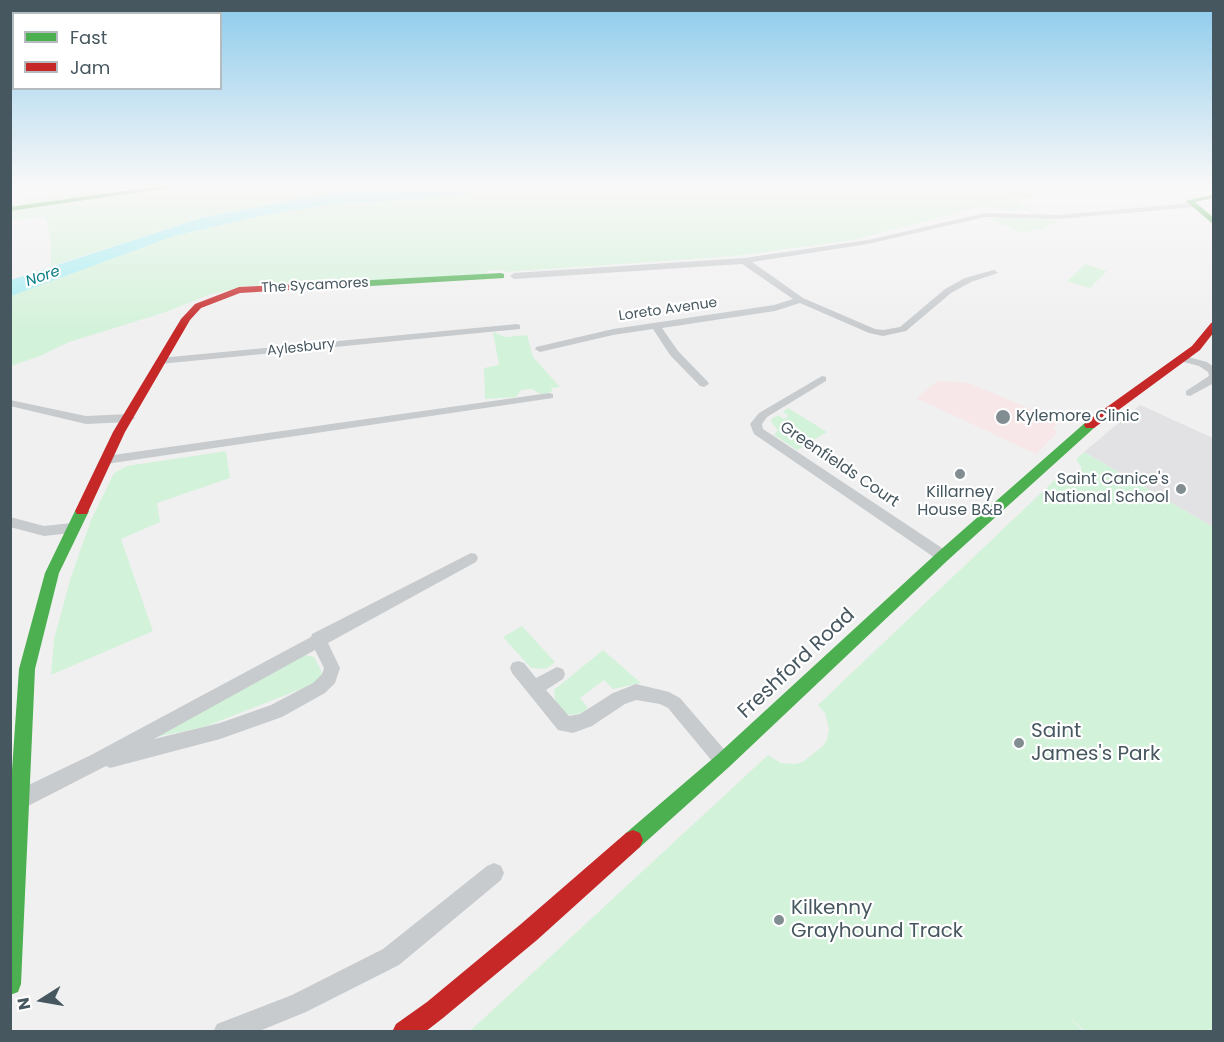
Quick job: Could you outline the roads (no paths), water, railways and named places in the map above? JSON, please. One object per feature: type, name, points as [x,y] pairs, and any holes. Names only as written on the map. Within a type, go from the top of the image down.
[{"type":"street","points":[[744,261],[868,242],[904,234]]},
{"type":"street","points":[[744,261],[800,300],[872,331],[893,332],[903,329],[948,291],[968,280],[994,273]]},
{"type":"street","name":"The Sycamores","points":[[160,361],[186,319],[198,306],[239,290],[744,261]]},
{"type":"street","name":"Loreto Avenue","points":[[540,349],[612,332],[776,308],[800,300]]},
{"type":"street","name":"Freshford Road","points":[[404,1032],[435,1010],[516,944],[723,760],[943,556],[1093,423],[1184,359],[1205,340],[1214,325]]},
{"type":"street","points":[[656,326],[674,353],[704,384]]},
{"type":"street","name":"Aylesbury","points":[[160,361],[510,330]]},
{"type":"street","points":[[1184,359],[1203,364],[1213,371],[1214,377],[1190,393]]},
{"type":"street","points":[[10,984],[27,669],[52,573],[119,432],[160,361]]},
{"type":"street","name":"Greenfields Court","points":[[822,380],[763,415],[756,424],[758,431],[943,556]]},
{"type":"street","points":[[106,460],[527,396],[549,396]]},
{"type":"street","points":[[10,403],[86,420],[129,418]]},
{"type":"street","points":[[10,522],[44,531],[72,528]]},
{"type":"street","points":[[21,799],[97,761],[471,558]]},
{"type":"street","points":[[97,761],[149,751],[220,731],[276,711],[319,688],[328,678],[332,668],[318,639]]},
{"type":"street","points":[[518,668],[564,724],[573,725],[586,720],[619,698],[636,692],[663,697],[674,703],[723,760]]},
{"type":"street","points":[[10,675],[27,669]]},
{"type":"street","points":[[535,688],[557,674]]},
{"type":"street","points":[[225,1032],[298,1004],[391,957],[494,873]]},
{"type":"water","name":"Nore","points":[[153,234],[184,234],[11,296],[11,280]]},
{"type":"place","name":"Kylemore Clinic","points":[[1003,417]]},
{"type":"place","name":"Killarney House B&B","points":[[960,474]]},
{"type":"place","name":"Saint Canice's National School","points":[[1181,489]]},
{"type":"place","name":"Saint James's Park","points":[[1019,743]]},
{"type":"place","name":"Kilkenny Grayhound Track","points":[[779,920]]}]
